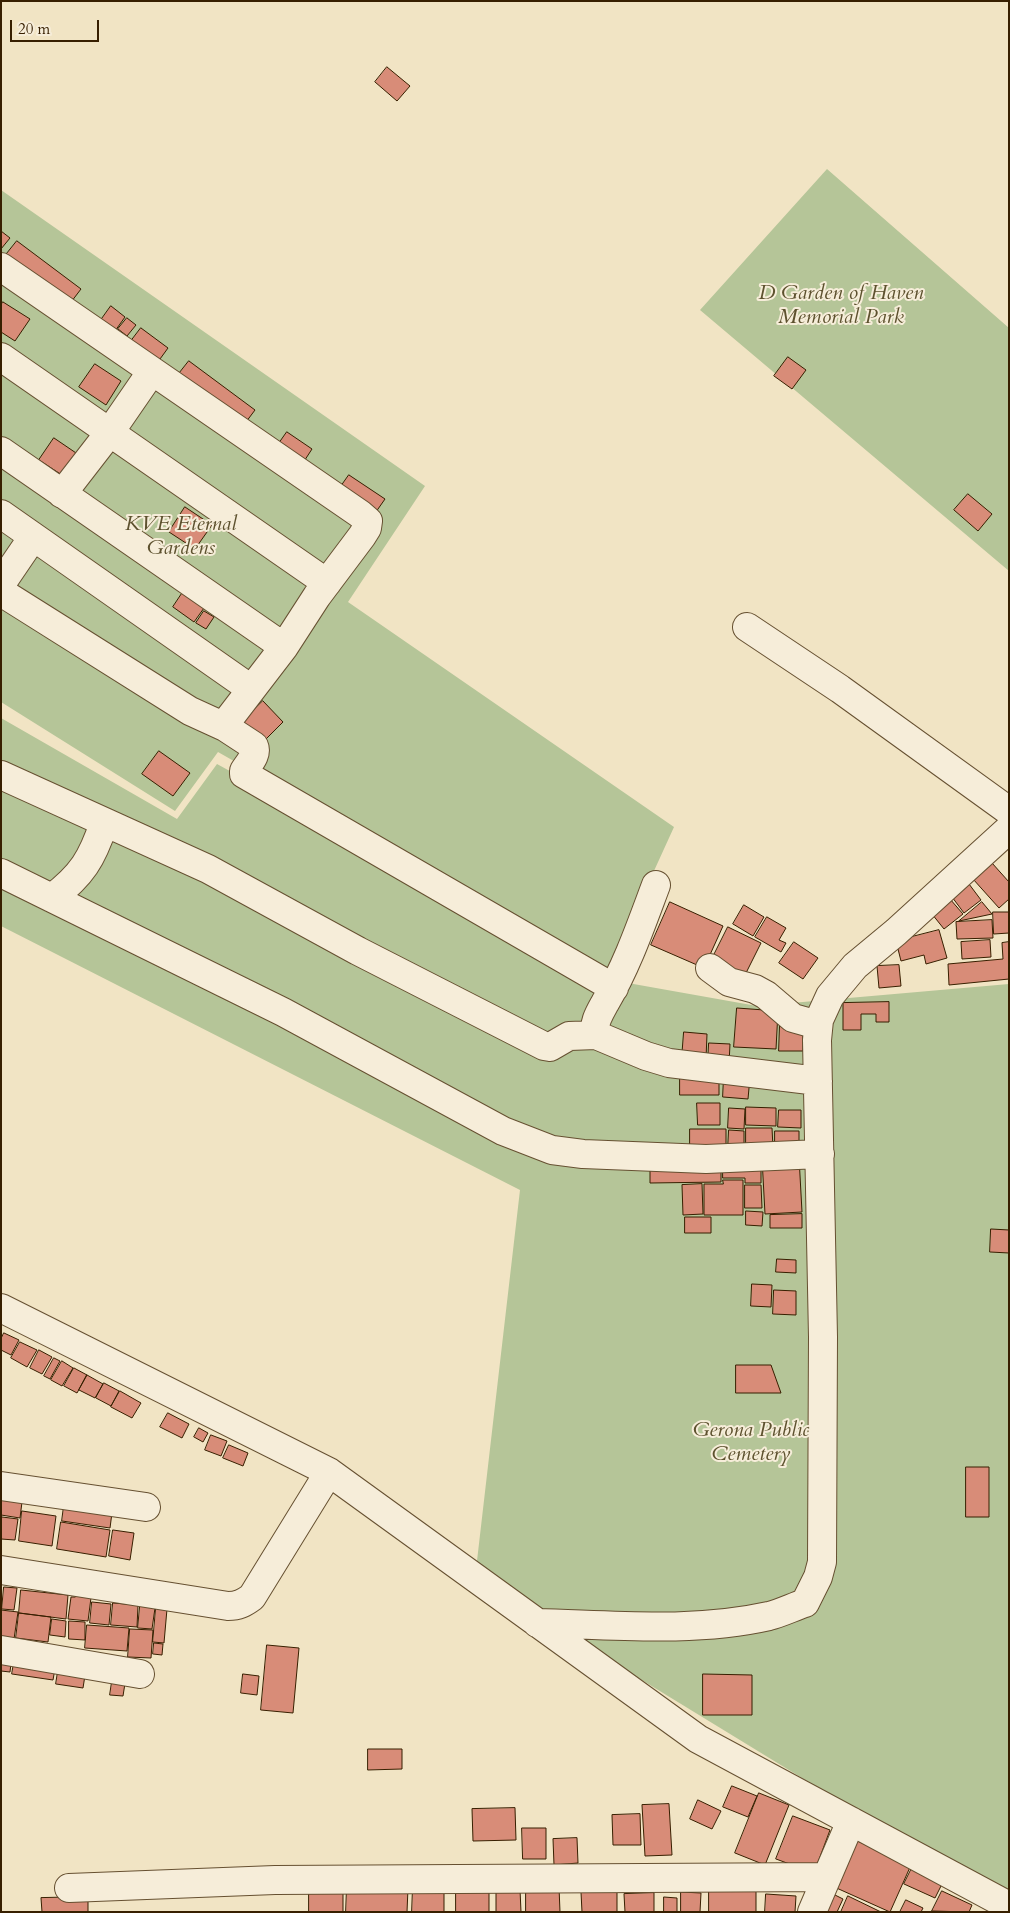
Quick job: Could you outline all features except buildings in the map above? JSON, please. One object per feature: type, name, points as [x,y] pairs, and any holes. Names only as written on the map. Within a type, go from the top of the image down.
[{"type":"street","points":[[1,267],[368,521],[367,528],[284,647],[228,720],[225,727]]},
{"type":"street","points":[[1,358],[327,583]]},
{"type":"street","points":[[62,494],[110,432],[152,372]]},
{"type":"street","points":[[1,452],[284,647]]},
{"type":"street","points":[[1,514],[251,690]]},
{"type":"street","points":[[1,584],[33,537]]},
{"type":"street","points":[[1,592],[190,711],[225,727],[254,746],[256,750],[244,774],[614,988]]},
{"type":"street","points":[[537,1623],[660,1626],[732,1623],[771,1616],[804,1602],[818,1577],[822,1562],[824,1337],[818,1025],[830,996],[855,966],[903,926],[1008,829],[840,690],[747,627]]},
{"type":"street","points":[[1,776],[208,869],[358,951],[544,1046],[550,1047],[569,1036],[596,1035],[638,1053],[669,1063],[818,1081]]},
{"type":"street","points":[[52,898],[71,884],[82,871],[91,858],[104,823]]},
{"type":"street","points":[[1,873],[283,1012],[504,1131],[552,1150],[582,1154],[706,1159],[820,1154]]},
{"type":"street","points":[[596,1035],[595,1026],[600,1011],[614,988],[626,962],[656,885]]},
{"type":"street","points":[[710,968],[729,982],[766,995],[793,1018],[818,1025]]},
{"type":"street","points":[[1,1308],[329,1472],[698,1739],[1009,1906]]},
{"type":"street","points":[[1,1570],[236,1606],[252,1597],[329,1472]]},
{"type":"street","points":[[1,1486],[146,1507]]},
{"type":"street","points":[[1,1650],[140,1674]]},
{"type":"street","points":[[812,1912],[851,1821]]},
{"type":"street","points":[[69,1888],[275,1880],[827,1877]]},
{"type":"green space","name":"D Garden of Haven Memorial Park","points":[[827,169],[1009,328],[1009,571],[700,310]]},
{"type":"green space","name":"KVE Eternal Gardens","points":[[1,190],[425,486],[348,602],[674,827],[607,974],[218,752],[175,811],[1,702]]},
{"type":"green space","name":"Gerona Public Cemetery","points":[[1,718],[177,819],[217,764],[611,980],[757,1006],[1009,984],[1009,1896],[802,1778],[475,1578],[520,1190],[1,926]]}]
